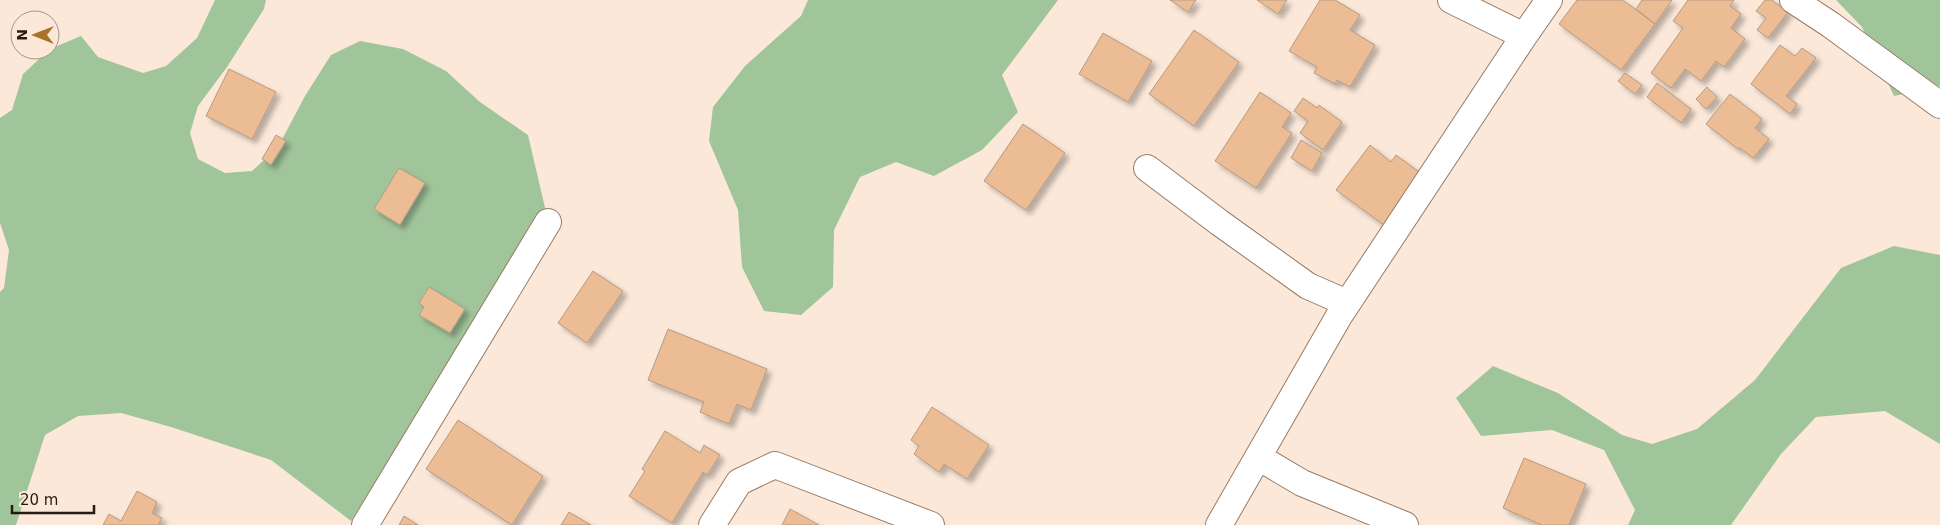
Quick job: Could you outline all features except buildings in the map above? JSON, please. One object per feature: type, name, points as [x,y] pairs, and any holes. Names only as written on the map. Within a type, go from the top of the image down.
[{"type":"street","points":[[1451,0],[1524,36]]},
{"type":"street","points":[[1219,525],[1347,303],[1549,0]]},
{"type":"street","points":[[1794,0],[1940,105]]},
{"type":"street","points":[[1147,168],[1308,286],[1347,303]]},
{"type":"street","points":[[364,525],[548,222]]},
{"type":"street","points":[[1258,457],[1302,483],[1405,525]]},
{"type":"street","points":[[712,525],[739,482],[775,465],[931,525]]},
{"type":"green space","points":[[215,0],[266,0],[264,9],[227,67],[198,106],[190,133],[198,159],[225,173],[252,171],[278,147],[305,96],[331,55],[360,41],[403,49],[446,71],[480,102],[528,135],[546,212],[351,521],[271,460],[171,427],[121,413],[78,416],[45,435],[16,525],[0,525],[0,292],[4,288],[9,250],[0,223],[0,118],[12,110],[23,74],[38,60],[60,60],[60,45],[81,36],[98,57],[143,73],[166,66],[197,38]]},
{"type":"green space","points":[[808,0],[1058,0],[1002,75],[1018,112],[982,150],[934,176],[896,162],[860,177],[834,230],[833,287],[801,315],[764,311],[742,267],[738,210],[709,141],[713,107],[745,66],[801,16]]},
{"type":"green space","points":[[1836,0],[1940,0],[1940,86],[1894,96],[1862,27]]},
{"type":"green space","points":[[1894,246],[1940,255],[1940,444],[1885,411],[1816,417],[1781,454],[1731,525],[1628,525],[1635,510],[1604,450],[1552,430],[1481,436],[1456,398],[1493,366],[1558,393],[1622,435],[1652,444],[1697,429],[1755,380],[1841,268]]}]
